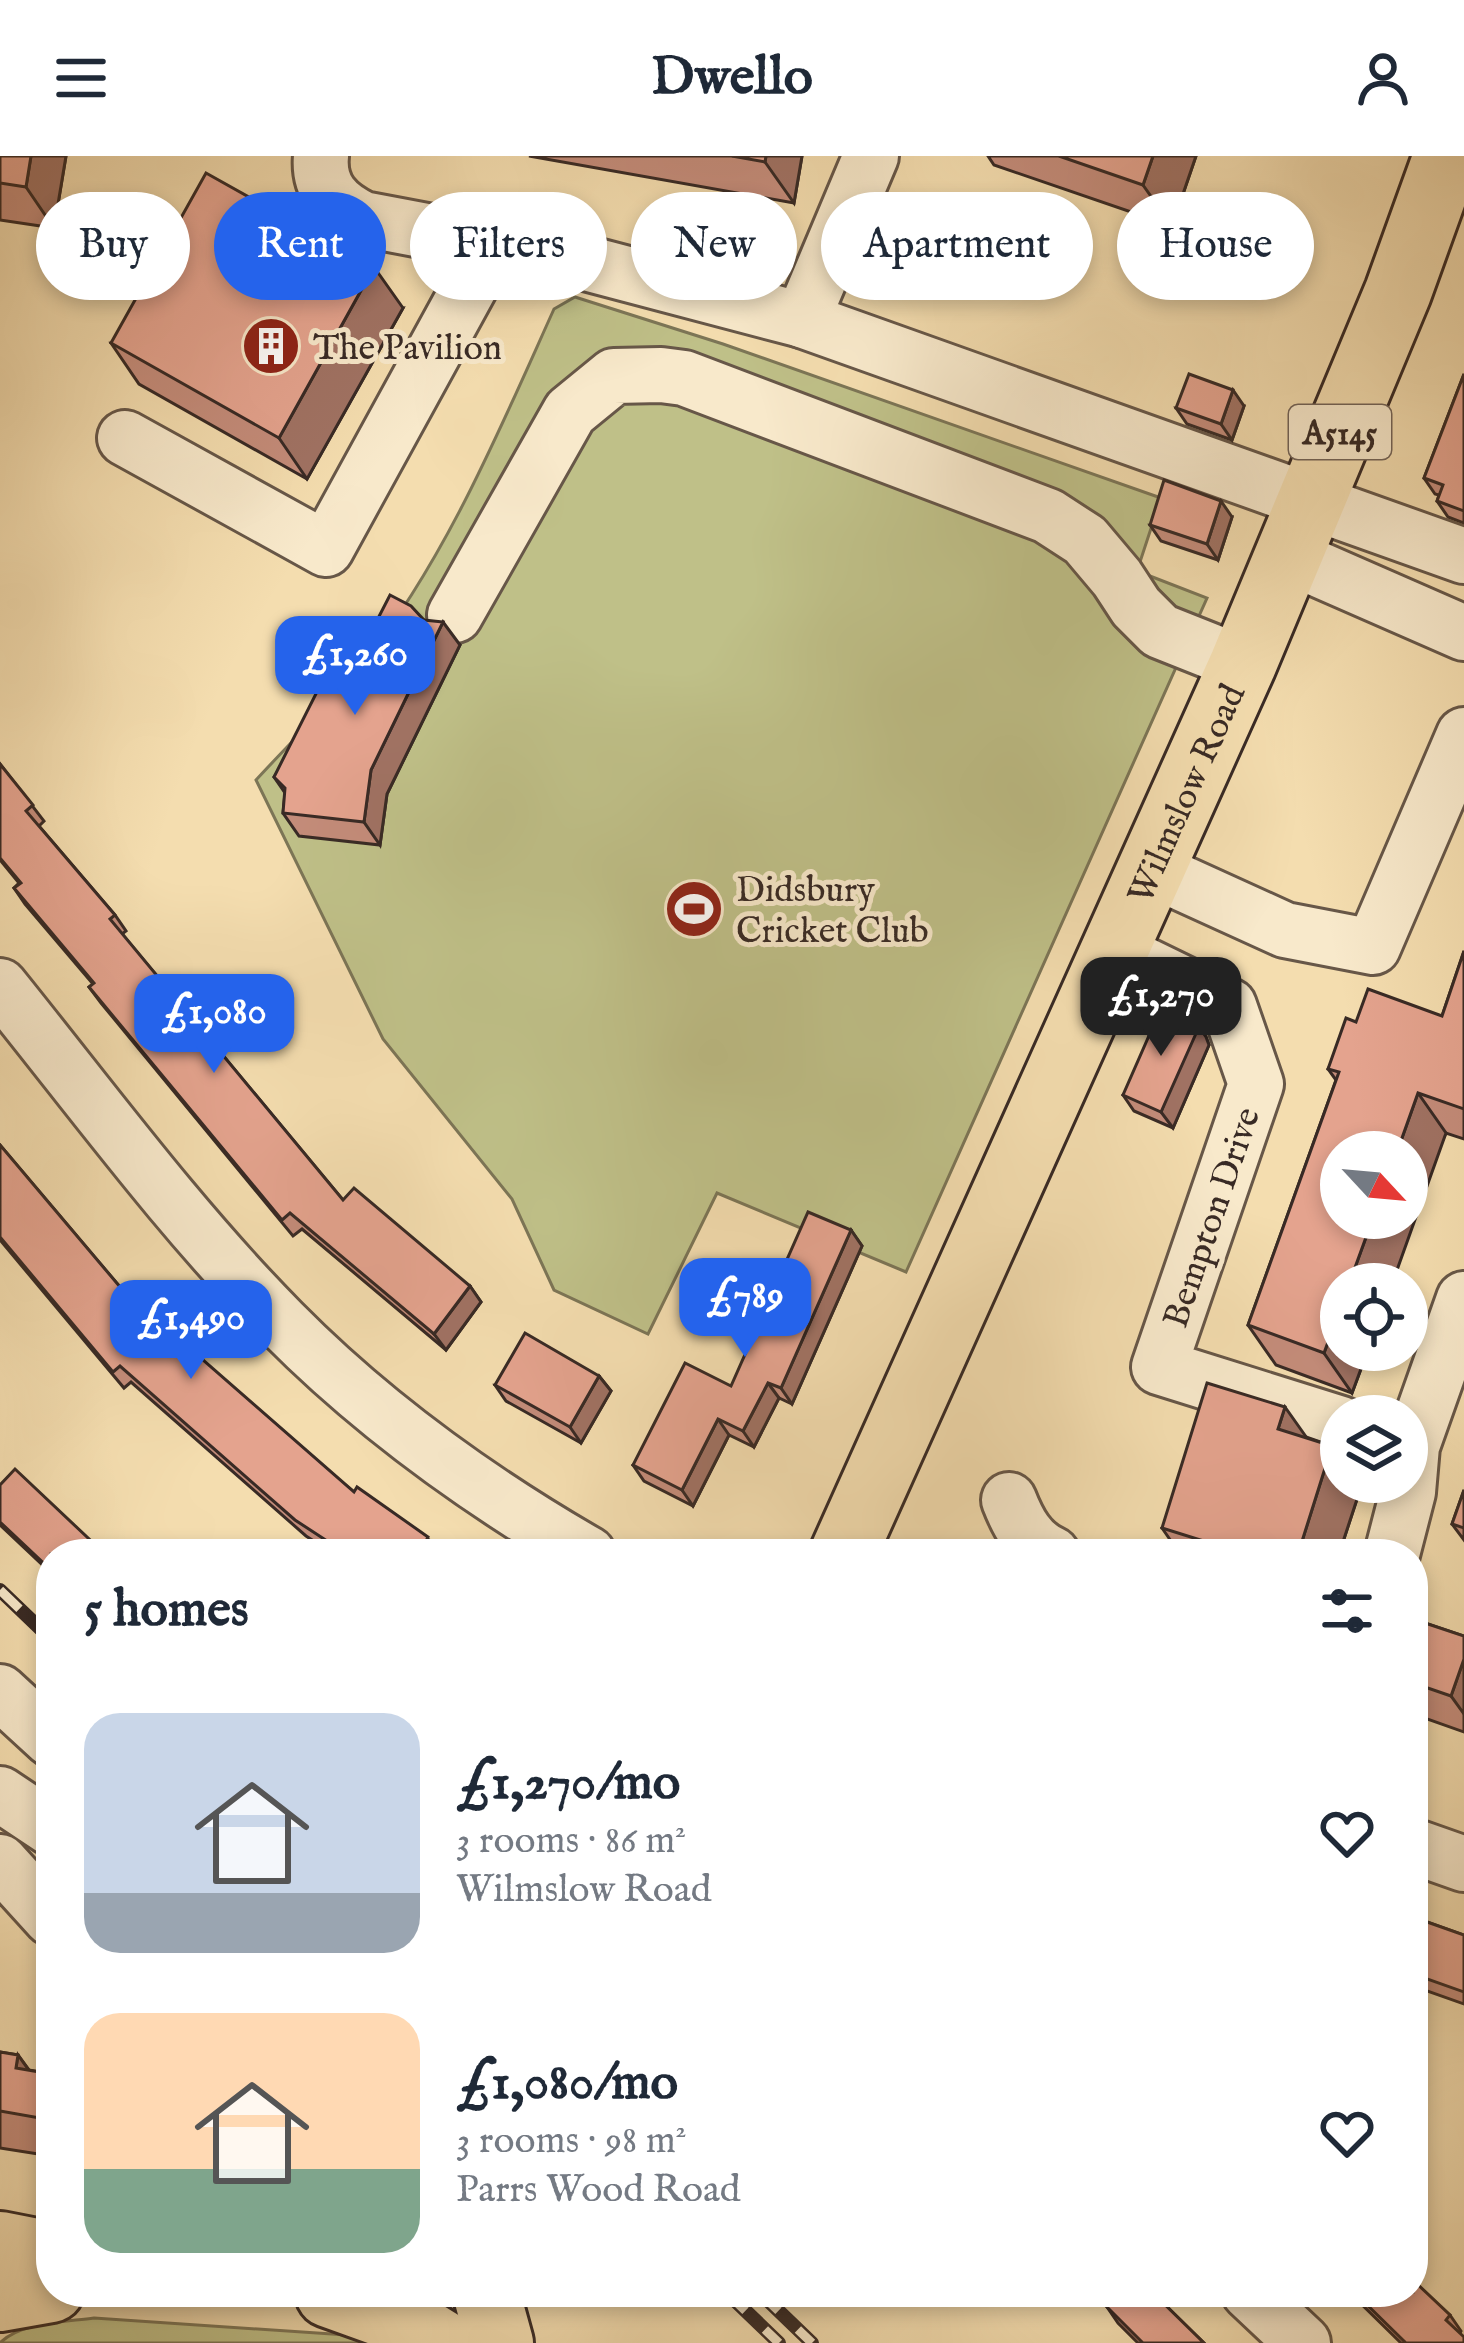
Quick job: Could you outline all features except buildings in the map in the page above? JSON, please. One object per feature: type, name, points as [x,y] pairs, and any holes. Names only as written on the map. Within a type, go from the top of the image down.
[{"type":"main road","name":"Wilmslow Road","points":[[850,1539],[1243,664],[1398,292],[1447,156]]},
{"type":"main road","points":[[0,2246],[36,2252]]},
{"type":"main road","points":[[0,2298],[36,2292]]},
{"type":"main road","points":[[368,2307],[407,2322],[441,2343]]},
{"type":"main road","points":[[489,2307],[500,2343]]},
{"type":"street","points":[[802,320],[871,156]]},
{"type":"street","points":[[317,158],[322,181],[342,208],[363,219],[410,228]]},
{"type":"street","points":[[607,269],[802,320],[1300,528],[1464,634]]},
{"type":"street","points":[[125,438],[326,549],[462,300]]},
{"type":"street","points":[[455,615],[569,412],[614,376],[662,375],[744,398],[1048,516],[1084,540],[1160,631],[1243,664]]},
{"type":"street","points":[[1300,528],[1464,556]]},
{"type":"street","points":[[1153,871],[1285,930],[1373,947],[1464,735]]},
{"type":"street","name":"Bempton Drive","points":[[1116,951],[1229,1006],[1256,1084],[1159,1367],[1320,1417]]},
{"type":"street","points":[[0,986],[202,1237],[284,1326],[419,1445],[504,1506],[562,1539]]},
{"type":"street","points":[[1428,1395],[1464,1299]]},
{"type":"street","points":[[1009,1500],[1030,1539]]},
{"type":"street","points":[[1396,1539],[1405,1503]]},
{"type":"street","points":[[0,1692],[36,1725]]},
{"type":"street","points":[[1428,1851],[1464,1864]]},
{"type":"street","points":[[0,1862],[36,1902]]},
{"type":"street","points":[[1265,2307],[1303,2343]]},
{"type":"green space","name":"Didsbury Cricket Club","points":[[570,300],[584,300],[1161,498],[1137,571],[1207,598],[906,1272],[717,1193],[648,1334],[554,1290],[512,1199],[383,1039],[256,780],[362,665],[420,582],[469,493],[554,309]]},
{"type":"green space","points":[[94,2318],[415,2343],[0,2343],[31,2327]]},
{"type":"railway","points":[[0,1590],[36,1625]]},
{"type":"railway","points":[[742,2307],[779,2343]]},
{"type":"railway","points":[[775,2307],[812,2343]]},
{"type":"place","name":"The Pavilion","points":[[271,346]]},
{"type":"place","name":"Didsbury Cricket Club","points":[[694,909]]}]
